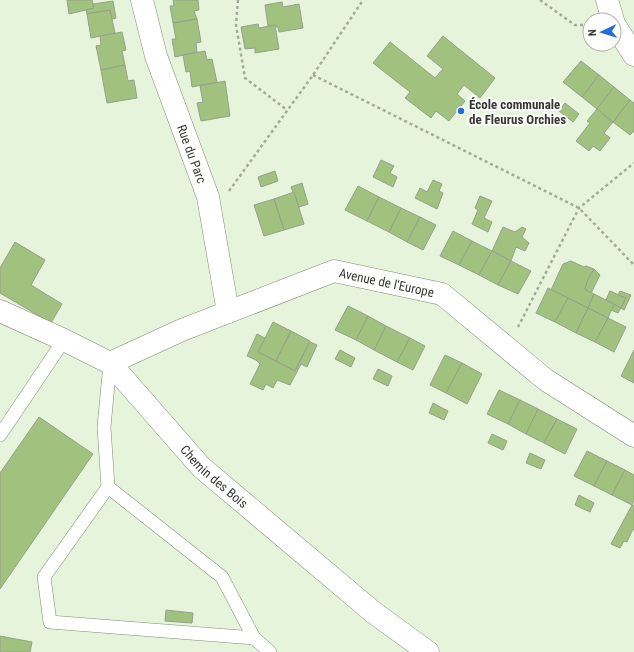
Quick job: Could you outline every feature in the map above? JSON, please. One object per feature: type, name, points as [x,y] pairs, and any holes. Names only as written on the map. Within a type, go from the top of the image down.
[{"type":"street","name":"Rue du Parc","points":[[142,0],[156,56],[208,196],[228,312]]},
{"type":"street","points":[[607,0],[611,12]]},
{"type":"street","points":[[622,36],[634,55]]},
{"type":"street","name":"Avenue de l'Europe","points":[[110,363],[182,330],[334,271],[442,294],[546,380],[634,436]]},
{"type":"street","name":"Chemin des Bois","points":[[0,311],[110,363],[202,467],[373,612],[428,652]]},
{"type":"lane","points":[[0,435],[64,340]]},
{"type":"lane","points":[[110,363],[104,428],[108,487],[44,577],[50,622],[254,638]]},
{"type":"lane","points":[[108,487],[222,577],[254,638],[270,652]]},
{"type":"path","points":[[238,0],[236,25],[245,78],[287,110]]},
{"type":"path","points":[[211,216],[313,75],[363,0]]},
{"type":"path","points":[[540,0],[575,25],[582,25]]},
{"type":"path","points":[[313,75],[579,208],[634,266]]},
{"type":"path","points":[[507,348],[579,208],[634,163]]},
{"type":"building","points":[[67,0],[92,0],[94,8],[69,14]]},
{"type":"building","points":[[173,0],[198,0],[199,10],[194,11],[197,19],[173,23],[170,6],[174,6]]},
{"type":"building","points":[[113,1],[116,18],[112,19],[110,10],[87,14],[86,10],[94,8],[93,4]]},
{"type":"building","points":[[282,2],[283,7],[299,4],[303,28],[279,32],[278,27],[275,27],[275,25],[268,26],[265,5]]},
{"type":"building","points":[[110,10],[115,33],[91,38],[87,14]]},
{"type":"building","points":[[197,19],[201,42],[196,43],[197,52],[175,57],[172,39],[176,39],[173,23]]},
{"type":"building","points":[[258,24],[259,28],[275,25],[279,49],[255,53],[255,48],[245,49],[241,27]]},
{"type":"building","points":[[122,32],[126,50],[122,51],[125,65],[101,70],[96,46],[101,45],[100,36]]},
{"type":"building","points":[[443,36],[495,78],[480,98],[464,85],[457,94],[465,101],[449,121],[436,111],[431,118],[405,98],[410,92],[373,63],[390,42],[435,78],[443,69],[427,56]]},
{"type":"building","points":[[205,51],[207,60],[212,59],[217,82],[192,87],[190,71],[186,72],[183,55]]},
{"type":"building","points":[[581,61],[599,75],[582,97],[563,82]]},
{"type":"building","points":[[125,65],[128,81],[134,80],[137,98],[107,103],[101,70]]},
{"type":"building","points":[[599,75],[614,87],[597,109],[582,97]]},
{"type":"building","points":[[225,81],[230,116],[201,121],[197,103],[203,102],[200,86]]},
{"type":"building","points":[[614,87],[630,100],[613,122],[597,109]]},
{"type":"building","points":[[630,100],[634,103],[634,131],[630,135],[613,122]]},
{"type":"building","points":[[565,103],[579,114],[573,122],[559,111]]},
{"type":"building","points":[[597,109],[613,122],[604,133],[610,138],[600,151],[593,146],[589,151],[576,141],[590,123],[587,121]]},
{"type":"building","points":[[381,160],[394,166],[390,173],[397,177],[393,187],[373,177]]},
{"type":"building","points":[[275,171],[278,181],[261,187],[258,177]]},
{"type":"building","points":[[433,180],[442,184],[439,191],[443,193],[437,209],[415,198],[420,188],[427,192]]},
{"type":"building","points":[[302,183],[308,204],[299,207],[291,187]]},
{"type":"building","points":[[358,186],[379,197],[367,221],[345,210]]},
{"type":"building","points":[[294,192],[304,224],[284,230],[274,199]]},
{"type":"building","points":[[480,196],[492,201],[484,218],[492,222],[488,232],[472,224],[478,210],[475,208]]},
{"type":"building","points":[[379,197],[401,208],[389,232],[367,221]]},
{"type":"building","points":[[274,199],[284,230],[264,236],[254,205]]},
{"type":"building","points":[[401,208],[420,217],[407,242],[389,232]]},
{"type":"building","points":[[420,217],[436,225],[423,250],[407,242]]},
{"type":"building","points":[[503,227],[515,232],[522,227],[526,229],[522,237],[529,243],[525,251],[516,247],[511,261],[492,251]]},
{"type":"building","points":[[453,231],[472,241],[459,265],[440,256]]},
{"type":"building","points":[[472,241],[492,251],[479,275],[459,265]]},
{"type":"building","points":[[15,242],[45,260],[31,285],[62,304],[51,323],[0,293],[0,268]]},
{"type":"building","points":[[492,251],[511,261],[498,285],[479,275]]},
{"type":"building","points":[[511,261],[531,271],[518,294],[498,285]]},
{"type":"building","points":[[571,261],[584,267],[586,266],[594,269],[588,279],[585,289],[594,294],[588,308],[551,290],[563,264]]},
{"type":"building","points":[[594,269],[600,275],[591,293],[585,289],[588,279]]},
{"type":"building","points":[[548,288],[568,298],[555,322],[536,313]]},
{"type":"building","points":[[610,291],[626,298],[621,308],[606,300]]},
{"type":"building","points":[[620,291],[631,295],[624,310],[621,308],[626,298],[618,295]]},
{"type":"building","points":[[594,294],[614,304],[608,318],[588,308]]},
{"type":"building","points":[[568,298],[588,308],[576,333],[555,322]]},
{"type":"building","points":[[614,304],[621,308],[618,313],[611,310]]},
{"type":"building","points":[[348,306],[368,316],[356,340],[335,330]]},
{"type":"building","points":[[588,308],[608,318],[595,342],[576,333]]},
{"type":"building","points":[[368,316],[386,326],[374,350],[356,340]]},
{"type":"building","points":[[608,318],[626,327],[614,352],[595,342]]},
{"type":"building","points":[[273,322],[291,331],[276,361],[258,352]]},
{"type":"building","points":[[386,326],[410,338],[397,362],[374,350]]},
{"type":"building","points":[[291,331],[310,341],[295,371],[276,361]]},
{"type":"building","points":[[257,334],[265,338],[258,352],[295,371],[310,342],[317,345],[307,367],[301,364],[290,385],[277,380],[273,388],[266,384],[263,390],[250,384],[260,364],[256,360],[247,356]]},
{"type":"building","points":[[410,338],[425,346],[413,370],[397,362]]},
{"type":"building","points":[[340,350],[355,358],[351,367],[335,359]]},
{"type":"building","points":[[634,350],[634,383],[621,376]]},
{"type":"building","points":[[445,355],[462,363],[446,393],[430,385]]},
{"type":"building","points":[[462,363],[482,374],[467,404],[446,393]]},
{"type":"building","points":[[378,369],[392,376],[388,386],[373,379]]},
{"type":"building","points":[[499,390],[520,400],[508,424],[487,414]]},
{"type":"building","points":[[520,400],[538,409],[526,434],[508,424]]},
{"type":"building","points":[[433,403],[448,411],[444,420],[429,413]]},
{"type":"building","points":[[538,409],[557,419],[544,443],[526,434]]},
{"type":"building","points":[[39,417],[93,454],[0,589],[0,473]]},
{"type":"building","points":[[557,419],[577,429],[565,454],[544,443]]},
{"type":"building","points":[[492,434],[507,441],[503,450],[488,443]]},
{"type":"building","points":[[587,451],[607,461],[594,486],[574,476]]},
{"type":"building","points":[[530,453],[545,460],[541,469],[526,463]]},
{"type":"building","points":[[607,461],[625,470],[612,495],[594,486]]},
{"type":"building","points":[[625,470],[634,475],[634,500],[632,505],[612,495]]},
{"type":"building","points":[[579,495],[594,503],[590,512],[575,505]]},
{"type":"building","points":[[632,505],[634,506],[634,530],[633,529],[627,542],[624,541],[620,548],[611,544]]},
{"type":"building","points":[[166,610],[193,613],[192,623],[165,621]]},
{"type":"building","points":[[0,636],[32,642],[30,652],[0,652]]},
{"type":"place","name":"École communale de Fleurus Orchies","points":[[461,111]]}]
